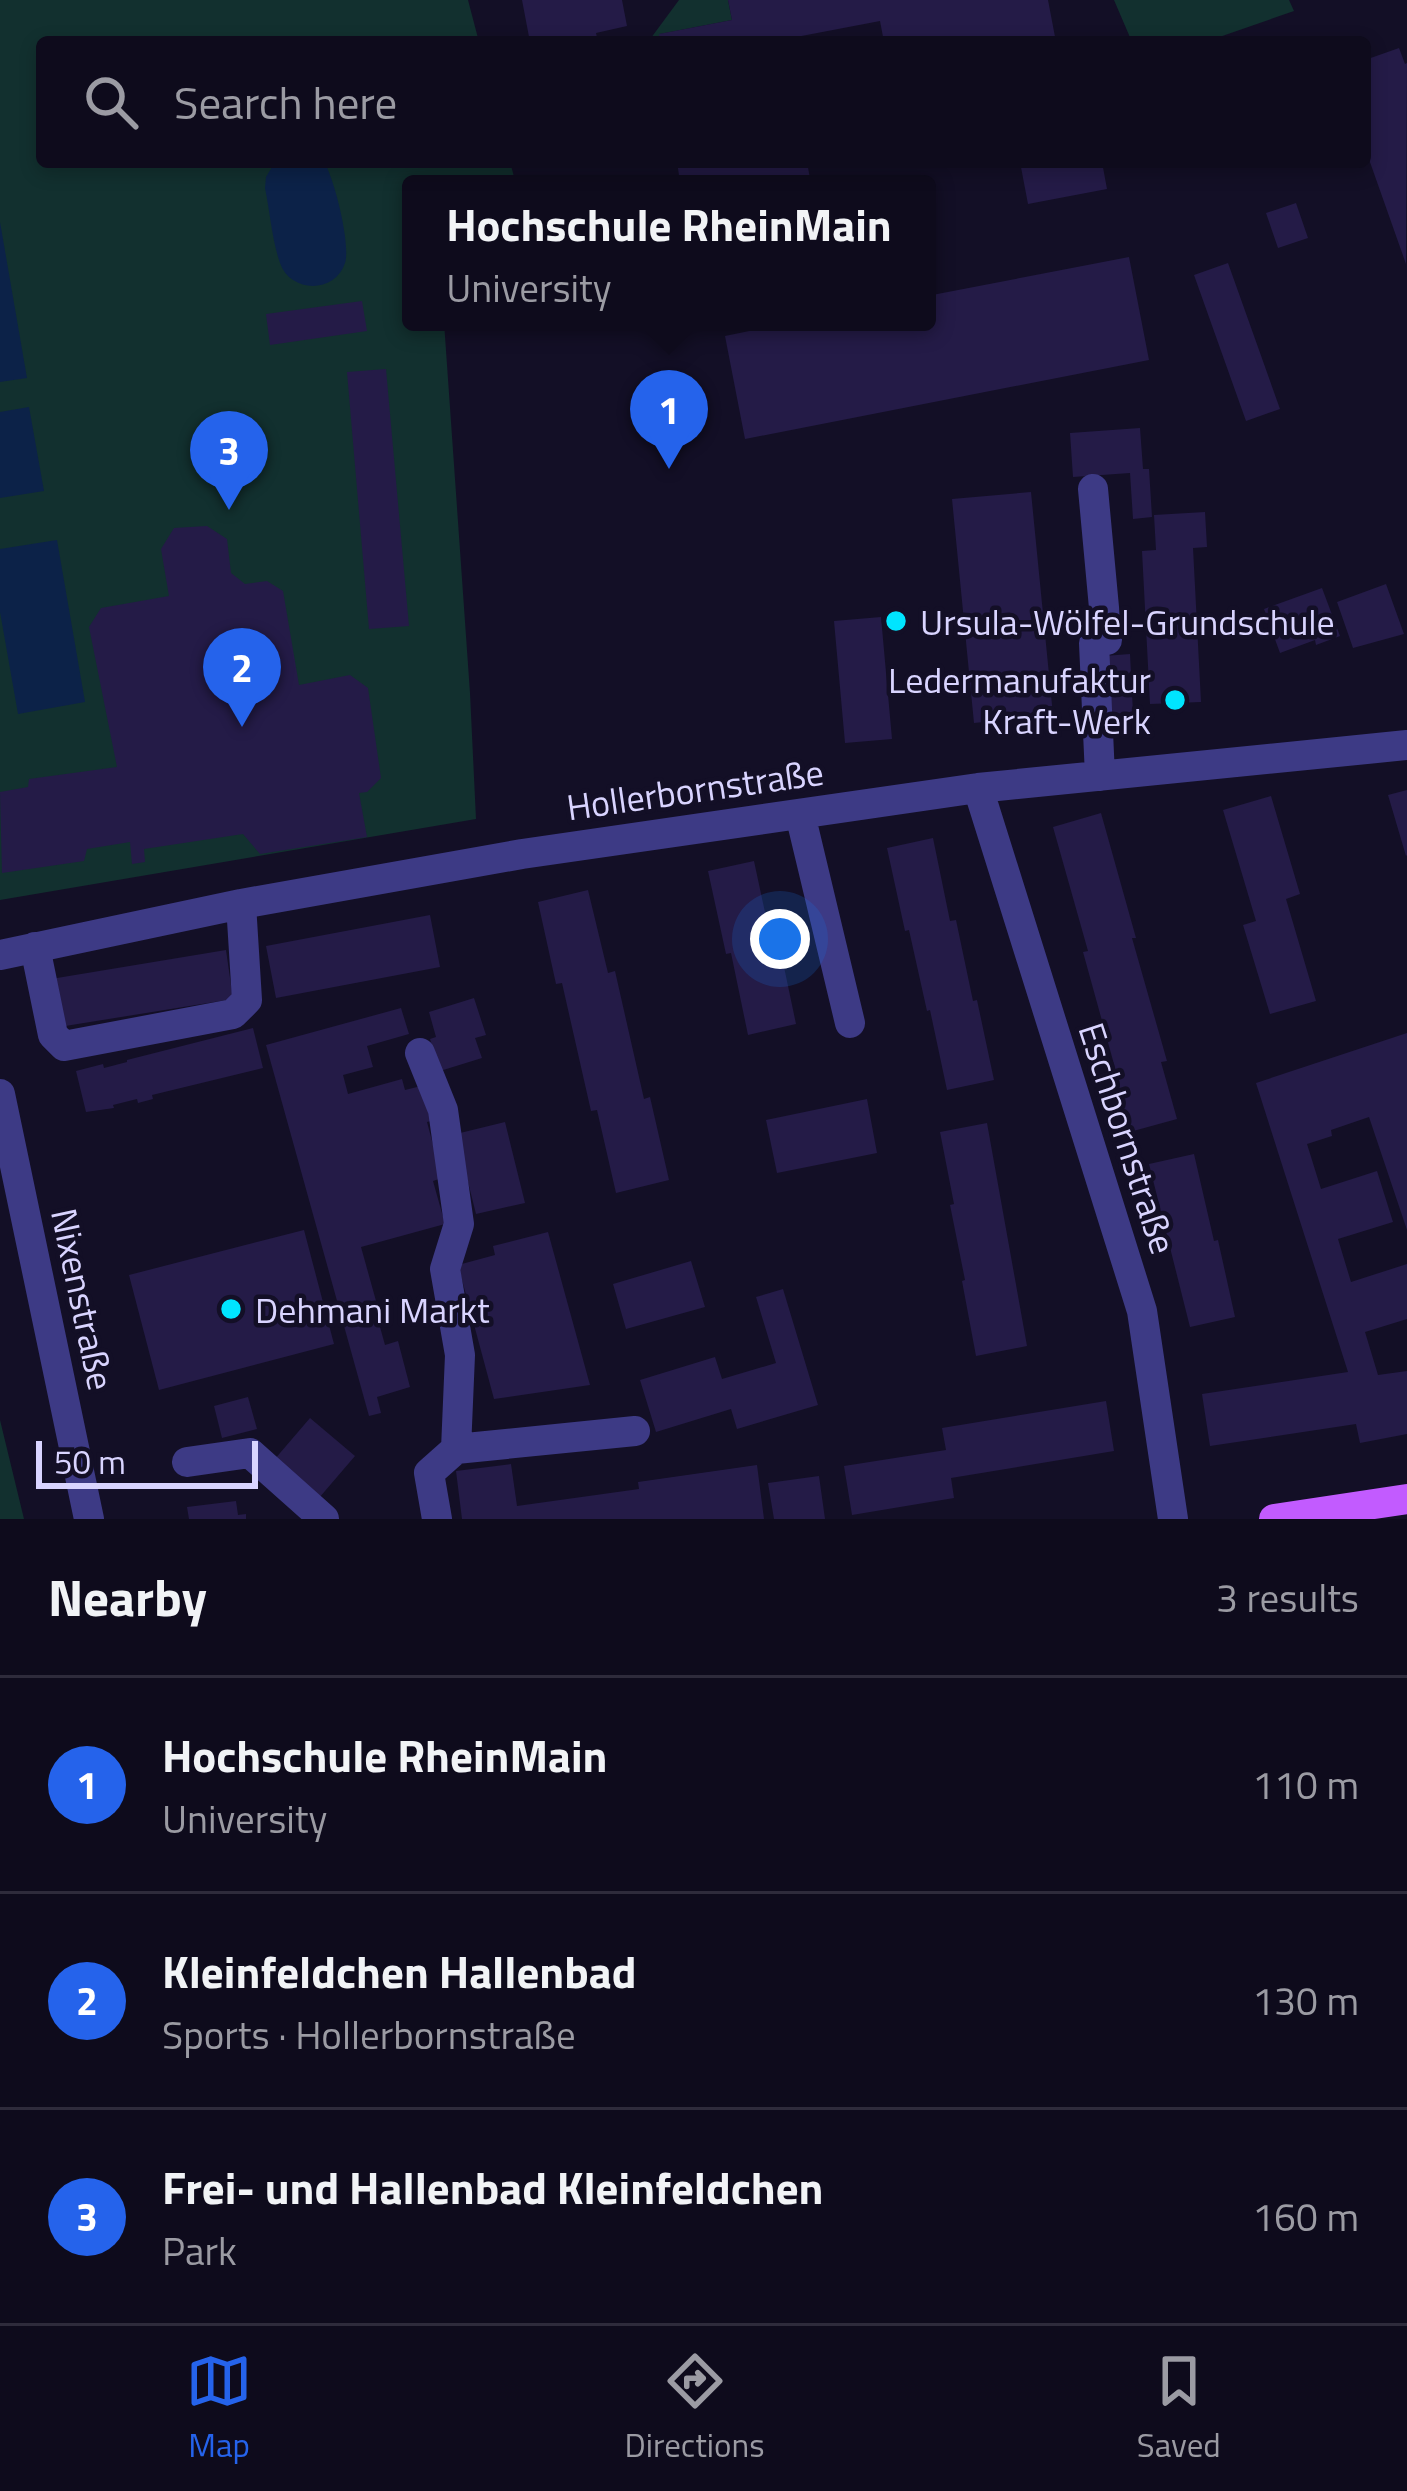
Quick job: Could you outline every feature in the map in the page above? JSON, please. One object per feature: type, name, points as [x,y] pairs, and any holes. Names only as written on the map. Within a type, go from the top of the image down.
[{"type":"main road","points":[[1274,1519],[1336,1514],[1407,1499]]},
{"type":"street","points":[[1093,489],[1106,640],[1094,643],[1100,776]]},
{"type":"street","name":"Hollerbornstraße","points":[[0,955],[242,904],[522,854],[978,788],[1407,746]]},
{"type":"street","name":"Eschbornstraße","points":[[978,788],[1142,1311],[1173,1519]]},
{"type":"street","points":[[800,814],[850,1023]]},
{"type":"street","points":[[35,947],[53,1035],[64,1046],[233,1014],[248,1000],[242,904]]},
{"type":"street","points":[[420,1053],[443,1110],[459,1224],[445,1269],[460,1355],[456,1449]]},
{"type":"street","name":"Nixenstraße","points":[[0,1094],[89,1519]]},
{"type":"street","points":[[437,1519],[429,1473],[456,1449],[635,1431]]},
{"type":"street","points":[[187,1462],[250,1453],[324,1519]]},
{"type":"green space","points":[[0,0],[468,0],[477,36],[36,36],[36,168],[512,168],[514,175],[402,175],[402,331],[445,331],[476,819],[0,900]]},
{"type":"green space","points":[[679,0],[728,0],[732,20],[652,36]]},
{"type":"green space","points":[[1114,0],[1289,0],[1294,11],[1222,36],[1129,36]]},
{"type":"green space","points":[[0,1420],[24,1519],[0,1519]]},
{"type":"water","points":[[271,168],[327,168],[346,242],[345,263],[332,280],[312,286],[285,273],[273,235],[266,177]]},
{"type":"water","points":[[0,222],[27,378],[0,382]]},
{"type":"water","points":[[29,407],[44,491],[0,498],[0,412]]},
{"type":"water","points":[[57,540],[85,702],[18,714],[0,612],[0,549]]},
{"type":"building","points":[[522,0],[622,0],[627,26],[597,36],[529,36]]},
{"type":"building","points":[[728,0],[1048,0],[1055,36],[883,36],[880,21],[801,36],[659,36],[732,20]]},
{"type":"building","points":[[1399,48],[1407,63],[1406,264],[1371,165],[1371,58]]},
{"type":"building","points":[[678,168],[808,168],[809,175],[679,175]]},
{"type":"building","points":[[1021,168],[1103,168],[1107,189],[1028,204]]},
{"type":"building","points":[[1296,203],[1308,238],[1278,248],[1266,213]]},
{"type":"building","points":[[1129,257],[1149,360],[745,439],[725,336],[750,331],[936,331],[936,294]]},
{"type":"building","points":[[1228,263],[1280,409],[1246,421],[1194,275]]},
{"type":"building","points":[[362,301],[367,331],[270,345],[266,314]]},
{"type":"building","points":[[386,369],[409,626],[369,629],[347,372]]},
{"type":"building","points":[[1140,428],[1152,517],[1133,519],[1130,473],[1073,477],[1070,433]]},
{"type":"building","points":[[1031,492],[1053,715],[974,723],[952,499]]},
{"type":"building","points":[[1205,512],[1207,547],[1193,548],[1201,702],[1150,704],[1142,551],[1156,550],[1154,515]]},
{"type":"building","points":[[207,526],[227,539],[231,573],[245,584],[267,581],[283,591],[299,685],[350,675],[368,688],[381,778],[367,792],[359,793],[367,837],[260,854],[243,834],[144,849],[145,862],[132,864],[130,842],[87,849],[84,861],[2,873],[0,792],[28,787],[29,779],[117,767],[89,627],[101,608],[169,596],[161,549],[174,528]]},
{"type":"building","points":[[1386,584],[1404,634],[1353,648],[1337,602]]},
{"type":"building","points":[[1322,588],[1340,636],[1280,653],[1264,609]]},
{"type":"building","points":[[881,617],[892,739],[845,743],[834,621]]},
{"type":"building","points":[[1130,654],[1133,713],[1107,714],[1104,656]]},
{"type":"building","points":[[1407,790],[1407,855],[1406,856],[1388,795]]},
{"type":"building","points":[[1271,796],[1300,894],[1286,899],[1316,1001],[1270,1014],[1243,925],[1256,921],[1223,810]]},
{"type":"building","points":[[1101,813],[1167,1061],[1161,1062],[1177,1119],[1126,1133],[1110,1077],[1117,1075],[1083,952],[1088,951],[1053,827]]},
{"type":"building","points":[[933,838],[950,921],[956,920],[994,1080],[947,1090],[887,848]]},
{"type":"building","points":[[754,861],[772,945],[779,943],[796,1024],[748,1035],[708,871]]},
{"type":"building","points":[[588,890],[608,973],[615,971],[644,1099],[650,1097],[669,1180],[616,1193],[597,1110],[591,1111],[562,983],[556,984],[538,902]]},
{"type":"building","points":[[430,915],[440,967],[276,998],[266,946]]},
{"type":"building","points":[[226,950],[233,999],[59,1027],[51,979]]},
{"type":"building","points":[[474,998],[486,1035],[475,1038],[482,1058],[440,1071],[430,1039],[436,1037],[429,1012]]},
{"type":"building","points":[[401,1008],[409,1034],[367,1046],[373,1067],[343,1075],[348,1094],[402,1079],[405,1090],[425,1085],[435,1120],[427,1122],[442,1178],[433,1181],[445,1224],[361,1247],[385,1345],[398,1341],[410,1387],[377,1397],[381,1413],[369,1416],[266,1045]]},
{"type":"building","points":[[253,1028],[263,1068],[152,1095],[153,1099],[138,1103],[137,1099],[86,1112],[76,1071],[103,1064],[104,1068]]},
{"type":"building","points":[[1407,1033],[1407,1230],[1369,1117],[1307,1144],[1321,1189],[1377,1171],[1393,1222],[1338,1239],[1351,1282],[1407,1264],[1407,1319],[1365,1332],[1378,1375],[1407,1371],[1407,1434],[1360,1443],[1356,1424],[1210,1446],[1202,1394],[1348,1372],[1256,1083]]},
{"type":"building","points":[[867,1099],[877,1153],[777,1173],[766,1120]]},
{"type":"building","points":[[505,1122],[525,1203],[476,1214],[456,1134]]},
{"type":"building","points":[[987,1123],[1027,1346],[976,1356],[940,1132]]},
{"type":"building","points":[[1194,1154],[1235,1317],[1190,1327],[1149,1164]]},
{"type":"building","name":"Dehmani Markt","points":[[304,1230],[334,1344],[159,1390],[129,1275]]},
{"type":"building","points":[[548,1232],[590,1385],[494,1399],[458,1265],[495,1255],[493,1246]]},
{"type":"building","points":[[691,1261],[705,1307],[626,1329],[613,1284]]},
{"type":"building","points":[[783,1289],[818,1405],[737,1429],[731,1409],[656,1432],[640,1380],[715,1357],[722,1379],[776,1363],[756,1297]]},
{"type":"building","points":[[248,1397],[257,1429],[222,1438],[214,1406]]},
{"type":"building","points":[[1106,1401],[1114,1451],[951,1478],[954,1498],[852,1515],[844,1466],[946,1450],[942,1428]]},
{"type":"building","points":[[310,1418],[355,1456],[319,1498],[274,1460]]},
{"type":"building","points":[[511,1464],[517,1506],[639,1489],[638,1482],[757,1465],[764,1519],[462,1519],[456,1471]]},
{"type":"building","points":[[819,1476],[825,1519],[774,1519],[768,1483]]},
{"type":"building","points":[[236,1501],[238,1515],[246,1514],[246,1519],[189,1519],[187,1507]]},
{"type":"place","name":"Hochschule RheinMain","points":[[669,469]]},
{"type":"place","name":"Frei- und Hallenbad Kleinfeldchen","points":[[229,510]]},
{"type":"place","name":"Ursula-Wölfel-Grundschule","points":[[896,621]]},
{"type":"place","name":"Ledermanufaktur Kraft-Werk","points":[[1175,700]]},
{"type":"place","name":"Kleinfeldchen Hallenbad","points":[[242,727]]},
{"type":"place","name":"Dehmani Markt","points":[[231,1309]]}]
